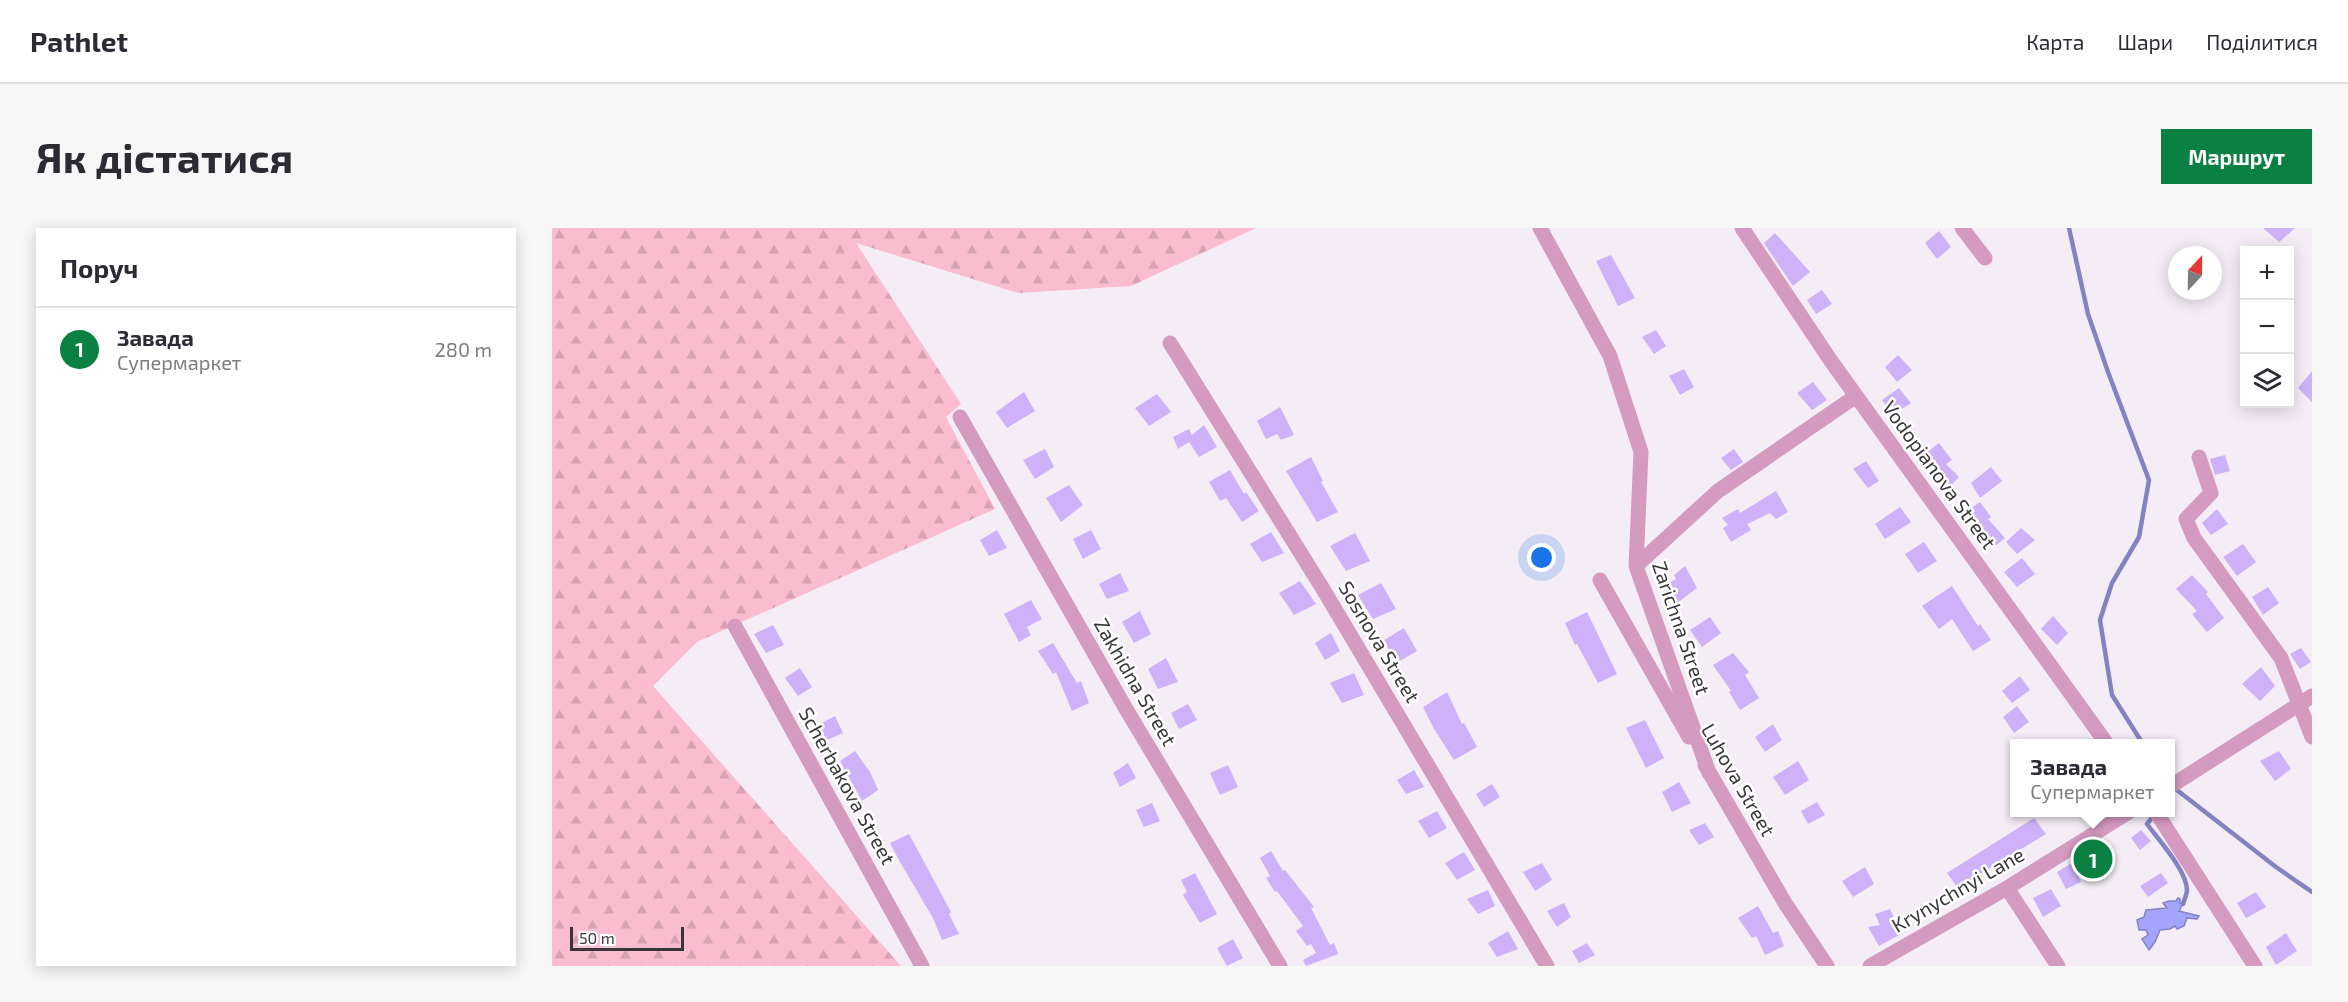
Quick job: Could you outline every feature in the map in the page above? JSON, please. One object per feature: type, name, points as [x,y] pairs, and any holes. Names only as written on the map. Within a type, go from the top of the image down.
[{"type":"street","name":"Zarichna Street","points":[[1540,228],[1610,356],[1641,452],[1636,566],[1709,773]]},
{"type":"street","name":"Vodopianova Street","points":[[1742,228],[1856,396],[2103,739]]},
{"type":"street","points":[[1962,228],[1985,258]]},
{"type":"street","name":"Sosnova Street","points":[[1170,343],[1323,589],[1548,966]]},
{"type":"street","points":[[1636,566],[1718,491],[1856,396]]},
{"type":"street","name":"Zakhidna Street","points":[[960,417],[1126,709],[1280,966]]},
{"type":"street","points":[[2199,457],[2211,493],[2186,519],[2194,538],[2281,658],[2312,737]]},
{"type":"street","name":"Luhova Street","points":[[1600,580],[1785,903],[1827,966]]},
{"type":"street","name":"Scherbakova Street","points":[[735,626],[922,966]]},
{"type":"street","points":[[2176,783],[2312,696]]},
{"type":"street","name":"Krynychnyi Lane","points":[[1870,966],[2007,888],[2122,817]]},
{"type":"street","points":[[2159,817],[2255,966]]},
{"type":"street","points":[[2007,888],[2058,966]]},
{"type":"green space","points":[[552,228],[1256,228],[1131,286],[1018,293],[856,243],[961,404],[946,417],[995,509],[697,642],[653,686],[901,966],[552,966]]},
{"type":"water","points":[[2178,898],[2183,904],[2179,911],[2199,916],[2197,919],[2187,918],[2184,926],[2177,929],[2175,926],[2160,930],[2149,950],[2142,939],[2148,935],[2146,930],[2139,930],[2137,920],[2144,917],[2146,910],[2167,908],[2163,903],[2176,901]]},
{"type":"building","points":[[2263,228],[2295,228],[2279,242]]},
{"type":"building","points":[[1939,231],[1951,247],[1937,259],[1925,243]]},
{"type":"building","points":[[1775,233],[1810,272],[1793,286],[1764,243]]},
{"type":"building","points":[[1611,255],[1635,298],[1618,306],[1596,261]]},
{"type":"building","points":[[1822,290],[1832,304],[1816,314],[1807,300]]},
{"type":"building","points":[[1656,330],[1666,346],[1654,354],[1642,337]]},
{"type":"building","points":[[1898,355],[1912,370],[1897,382],[1885,367]]},
{"type":"building","points":[[1684,369],[1694,387],[1680,395],[1669,376]]},
{"type":"building","points":[[2312,371],[2312,402],[2298,388]]},
{"type":"building","points":[[1813,382],[1827,400],[1812,410],[1797,393]]},
{"type":"building","points":[[1899,388],[1911,403],[1893,415],[1882,400]]},
{"type":"building","points":[[1024,392],[1035,411],[1007,428],[996,412]]},
{"type":"building","points":[[1157,394],[1171,412],[1149,426],[1135,408]]},
{"type":"building","points":[[1280,407],[1294,435],[1281,440],[1277,434],[1266,439],[1257,421]]},
{"type":"building","points":[[1204,425],[1217,447],[1199,457],[1189,442],[1178,449],[1173,437],[1189,429],[1192,435]]},
{"type":"building","points":[[1939,443],[1952,460],[1946,464],[1959,477],[1948,489],[1936,478],[1922,456]]},
{"type":"building","points":[[1045,449],[1054,467],[1035,479],[1023,460]]},
{"type":"building","points":[[1734,449],[1743,462],[1731,470],[1721,458]]},
{"type":"building","points":[[2225,455],[2230,471],[2215,475],[2210,459]]},
{"type":"building","points":[[1311,457],[1323,481],[1321,482],[1338,512],[1317,522],[1286,471]]},
{"type":"building","points":[[1866,461],[1879,481],[1868,488],[1853,469]]},
{"type":"building","points":[[1991,467],[2002,481],[1980,498],[1971,483]]},
{"type":"building","points":[[1230,470],[1244,494],[1246,492],[1259,511],[1242,522],[1226,498],[1220,501],[1209,482]]},
{"type":"building","points":[[1069,485],[1083,505],[1061,522],[1046,498]]},
{"type":"building","points":[[1776,491],[1788,512],[1776,519],[1770,513],[1747,524],[1751,530],[1731,542],[1723,528],[1728,525],[1722,518],[1738,509],[1740,513]]},
{"type":"building","points":[[1980,502],[1991,517],[1988,519],[2005,538],[1994,547],[1962,514]]},
{"type":"building","points":[[1900,507],[1911,522],[1885,539],[1875,524]]},
{"type":"building","points":[[2217,509],[2228,524],[2211,535],[2202,523]]},
{"type":"building","points":[[2021,528],[2035,540],[2017,554],[2006,542]]},
{"type":"building","points":[[997,530],[1007,548],[989,556],[980,540]]},
{"type":"building","points":[[1091,530],[1101,549],[1083,559],[1073,539]]},
{"type":"building","points":[[1271,532],[1284,553],[1262,562],[1250,544]]},
{"type":"building","points":[[1355,533],[1370,561],[1346,571],[1330,546]]},
{"type":"building","points":[[1924,542],[1937,561],[1918,573],[1905,554]]},
{"type":"building","points":[[2243,544],[2256,562],[2237,576],[2223,557]]},
{"type":"building","points":[[2022,558],[2035,574],[2017,587],[2004,572]]},
{"type":"building","points":[[1685,566],[1697,588],[1676,604],[1665,585],[1676,579],[1674,575]]},
{"type":"building","points":[[1120,573],[1129,591],[1107,599],[1099,584]]},
{"type":"building","points":[[2192,575],[2208,592],[2206,594],[2224,618],[2207,632],[2192,614],[2197,611],[2176,589]]},
{"type":"building","points":[[1300,581],[1316,604],[1294,615],[1279,593]]},
{"type":"building","points":[[1381,583],[1396,609],[1373,619],[1358,595]]},
{"type":"building","points":[[1952,586],[1978,626],[1980,624],[1991,640],[1973,651],[1952,619],[1939,629],[1922,606]]},
{"type":"building","points":[[2268,587],[2279,603],[2263,615],[2252,597]]},
{"type":"building","points":[[1031,600],[1042,619],[1027,627],[1031,635],[1019,642],[1004,614]]},
{"type":"building","points":[[1140,611],[1151,634],[1134,643],[1122,622]]},
{"type":"building","points":[[1587,612],[1617,674],[1598,683],[1577,644],[1575,645],[1565,623]]},
{"type":"building","points":[[2053,616],[2068,633],[2057,645],[2041,629]]},
{"type":"building","points":[[1710,617],[1721,633],[1702,647],[1690,630]]},
{"type":"building","points":[[773,625],[784,645],[766,653],[754,634]]},
{"type":"building","points":[[1404,628],[1417,651],[1396,663],[1384,640]]},
{"type":"building","points":[[1331,633],[1340,651],[1325,660],[1315,643]]},
{"type":"building","points":[[1053,643],[1077,683],[1081,681],[1089,703],[1072,711],[1056,672],[1053,674],[1038,651]]},
{"type":"building","points":[[2301,648],[2311,662],[2300,669],[2290,654]]},
{"type":"building","points":[[1733,653],[1749,672],[1745,675],[1759,698],[1740,710],[1729,692],[1731,691],[1713,665]]},
{"type":"building","points":[[1166,658],[1178,682],[1158,689],[1148,669]]},
{"type":"building","points":[[2261,667],[2275,686],[2260,701],[2242,684]]},
{"type":"building","points":[[800,668],[812,687],[798,696],[785,678]]},
{"type":"building","points":[[1354,673],[1364,695],[1342,703],[1330,683]]},
{"type":"building","points":[[2020,676],[2030,690],[2012,703],[2002,691]]},
{"type":"building","points":[[1447,692],[1462,724],[1464,723],[1477,747],[1454,760],[1423,707]]},
{"type":"building","points":[[1188,704],[1197,720],[1179,729],[1171,713]]},
{"type":"building","points":[[2017,706],[2029,722],[2014,733],[2003,717]]},
{"type":"building","points":[[835,716],[843,733],[827,740],[818,725]]},
{"type":"building","points":[[1645,720],[1664,758],[1646,768],[1626,728]]},
{"type":"building","points":[[1773,724],[1782,740],[1765,752],[1755,737]]},
{"type":"building","points":[[855,751],[870,772],[878,790],[862,801],[840,761]]},
{"type":"building","points":[[2279,751],[2291,769],[2275,781],[2260,761]]},
{"type":"building","points":[[1798,761],[1809,780],[1785,795],[1773,777]]},
{"type":"building","points":[[1128,763],[1136,778],[1120,787],[1113,773]]},
{"type":"building","points":[[1228,765],[1238,787],[1220,795],[1210,773]]},
{"type":"building","points":[[1414,770],[1424,787],[1406,794],[1397,780]]},
{"type":"building","points":[[1679,782],[1691,803],[1672,812],[1662,792]]},
{"type":"building","points":[[1492,784],[1500,797],[1484,807],[1476,794]]},
{"type":"building","points":[[1817,802],[1825,815],[1808,824],[1801,811]]},
{"type":"building","points":[[1152,803],[1160,821],[1144,827],[1136,810]]},
{"type":"building","points":[[1437,811],[1447,828],[1429,838],[1418,821]]},
{"type":"building","points":[[2034,818],[2046,834],[1975,877],[1978,882],[1960,891],[1947,873]]},
{"type":"building","points":[[1705,823],[1714,837],[1699,845],[1689,830]]},
{"type":"building","points":[[2141,830],[2151,841],[2140,850],[2131,838]]},
{"type":"building","points":[[909,834],[951,912],[949,914],[959,934],[942,940],[933,918],[890,843]]},
{"type":"building","points":[[2098,847],[2106,859],[2079,877],[2081,882],[2066,889],[2057,872]]},
{"type":"building","points":[[1271,851],[1283,871],[1285,870],[1314,907],[1311,908],[1330,945],[1334,943],[1338,954],[1306,966],[1303,960],[1316,953],[1311,944],[1307,946],[1296,931],[1303,926],[1266,878],[1270,876],[1260,858]]},
{"type":"building","points":[[1464,852],[1475,870],[1457,880],[1445,863]]},
{"type":"building","points":[[1542,863],[1552,880],[1535,891],[1523,872]]},
{"type":"building","points":[[1865,867],[1874,884],[1853,897],[1842,881]]},
{"type":"building","points":[[1195,873],[1217,914],[1200,923],[1183,895],[1187,892],[1181,880]]},
{"type":"building","points":[[2161,873],[2168,883],[2148,897],[2140,886]]},
{"type":"building","points":[[2051,889],[2061,906],[2043,917],[2033,898]]},
{"type":"building","points":[[1488,890],[1495,906],[1478,914],[1467,899]]},
{"type":"building","points":[[2256,892],[2266,907],[2246,918],[2237,903]]},
{"type":"building","points":[[1564,903],[1571,917],[1557,927],[1547,911]]},
{"type":"building","points":[[1758,906],[1773,933],[1778,931],[1784,946],[1765,955],[1756,936],[1752,938],[1738,918]]},
{"type":"building","points":[[1890,909],[1901,934],[1879,946],[1868,927],[1880,925],[1875,914]]},
{"type":"building","points":[[1508,931],[1518,949],[1497,957],[1488,943]]},
{"type":"building","points":[[2286,933],[2297,951],[2276,965],[2266,947]]},
{"type":"building","points":[[1233,939],[1243,958],[1227,966],[1217,948]]},
{"type":"building","points":[[1587,943],[1595,955],[1579,963],[1572,951]]},
{"type":"waterway","points":[[2069,228],[2088,314],[2149,480],[2139,537],[2112,583],[2100,620],[2112,695],[2140,739]]},
{"type":"waterway","points":[[2175,789],[2312,892]]},
{"type":"waterway","points":[[2153,817],[2147,824],[2171,856],[2186,882],[2187,890],[2183,904]]},
{"type":"place","name":"Завада","points":[[2093,859]]}]
